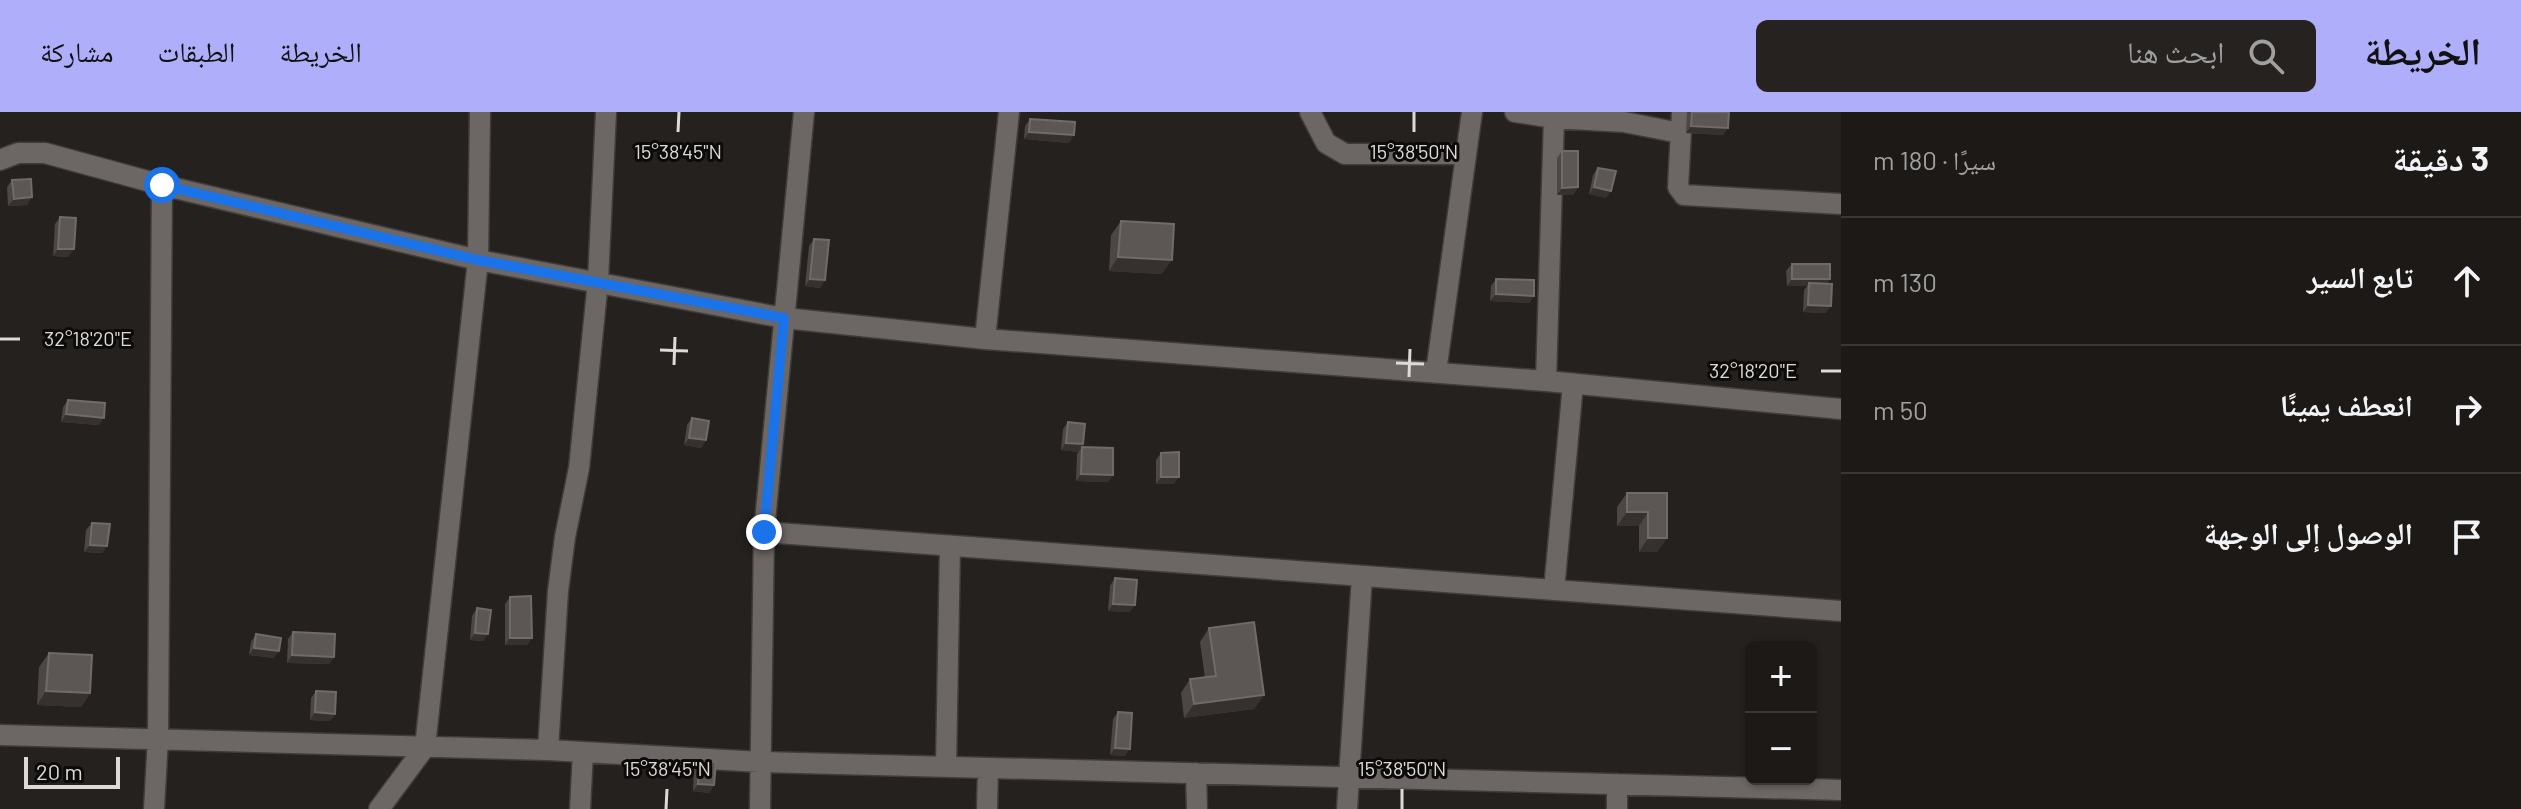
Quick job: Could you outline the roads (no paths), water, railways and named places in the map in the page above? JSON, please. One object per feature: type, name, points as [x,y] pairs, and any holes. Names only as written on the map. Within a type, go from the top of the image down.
[{"type":"street","points":[[379,809],[425,747],[478,260],[480,112]]},
{"type":"street","points":[[548,750],[558,591],[579,468],[598,281],[606,112]]},
{"type":"street","points":[[760,809],[764,532],[804,112]]},
{"type":"street","points":[[985,339],[1009,112]]},
{"type":"street","points":[[1310,112],[1326,143],[1345,154],[1465,154]]},
{"type":"street","points":[[1436,372],[1472,112]]},
{"type":"street","points":[[1515,112],[1554,118],[1624,122],[1680,133]]},
{"type":"street","points":[[1682,112],[1678,187],[1684,195],[1841,204]]},
{"type":"street","points":[[1546,381],[1554,118]]},
{"type":"street","points":[[0,160],[18,153],[45,153],[162,185],[478,260],[784,318],[985,339],[1436,372],[1841,409]]},
{"type":"street","points":[[154,809],[158,738],[162,185]]},
{"type":"street","points":[[1554,590],[1573,384]]},
{"type":"street","points":[[764,532],[1841,611]]},
{"type":"street","points":[[946,767],[950,546]]},
{"type":"street","points":[[1347,809],[1362,576]]},
{"type":"street","points":[[0,735],[548,750],[761,762],[1841,790]]},
{"type":"street","points":[[580,809],[583,753]]},
{"type":"street","points":[[987,809],[988,768]]},
{"type":"street","points":[[1196,773],[1197,809]]},
{"type":"street","points":[[1617,784],[1617,809]]}]
